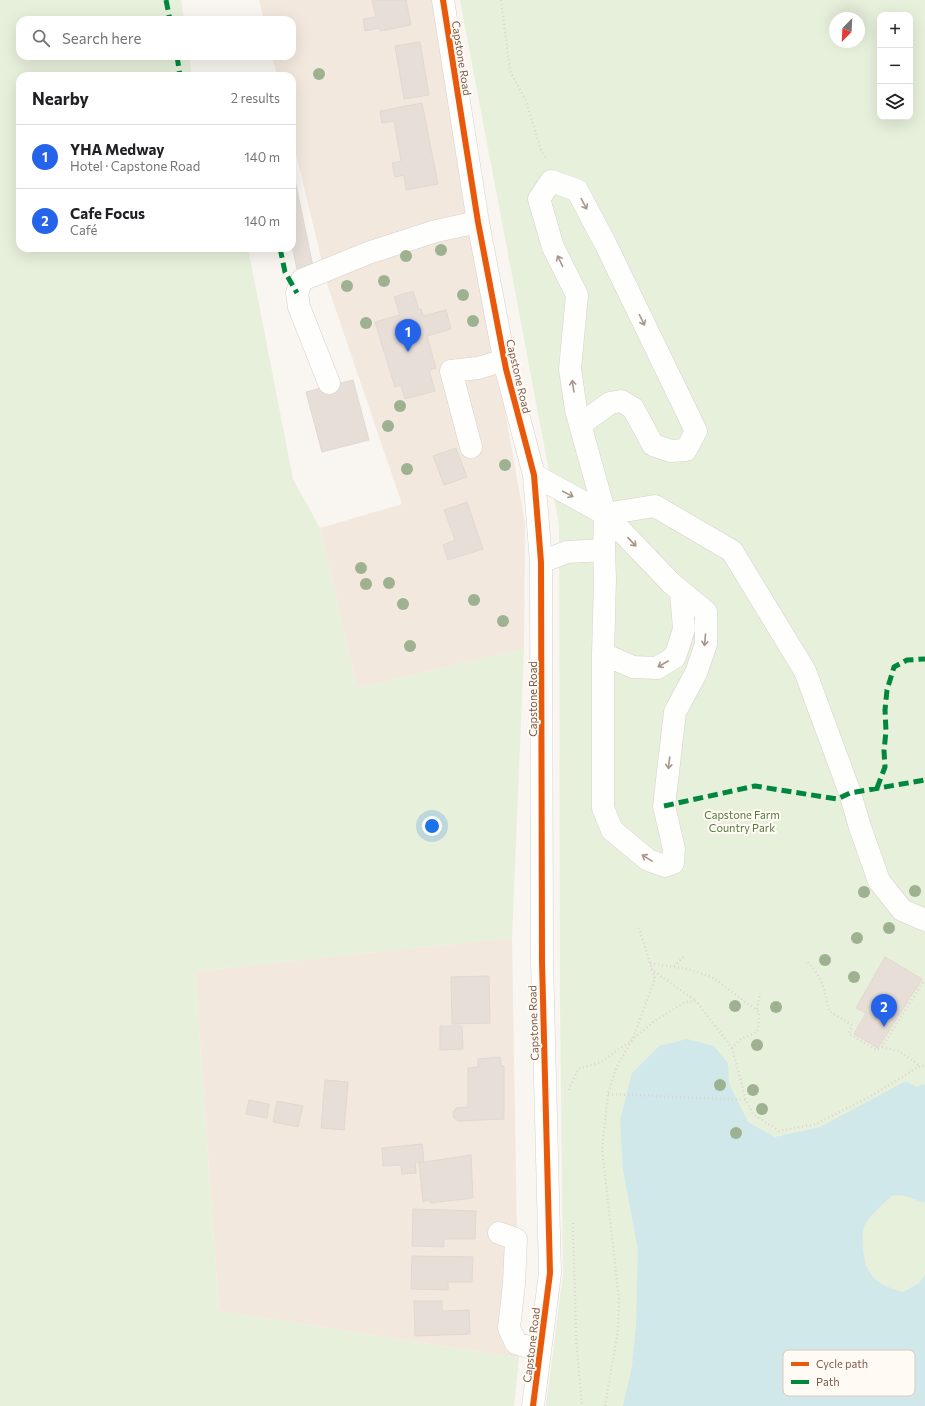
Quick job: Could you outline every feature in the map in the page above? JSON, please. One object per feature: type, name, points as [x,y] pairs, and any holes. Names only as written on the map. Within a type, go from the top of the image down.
[{"type":"street","name":"Capstone Road","points":[[443,0],[478,222],[505,360],[534,475],[542,562],[542,960],[550,1274],[533,1406]]},
{"type":"street","points":[[534,475],[606,514],[671,583],[706,612],[706,644],[696,673],[675,712],[664,806],[674,849],[673,863],[665,866],[648,860],[612,830],[603,808],[604,550],[606,514],[576,410],[570,369],[578,296],[554,247],[538,200],[551,182],[577,190],[606,245],[696,431],[686,450],[670,451],[653,445],[633,408],[621,401],[610,403],[581,424]]},
{"type":"street","points":[[329,383],[299,306],[297,293],[302,280],[375,250],[436,231],[478,222]]},
{"type":"street","points":[[470,447],[451,371],[478,368],[505,360]]},
{"type":"street","points":[[606,514],[655,506],[732,551],[805,672],[850,793],[879,881],[902,910],[925,920]]},
{"type":"street","points":[[542,562],[566,552],[604,550]]},
{"type":"street","points":[[603,654],[633,667],[649,668],[657,668],[675,657],[684,629],[681,592]]},
{"type":"street","points":[[499,1233],[516,1239],[514,1284],[509,1328],[516,1343],[540,1351]]},
{"type":"path","points":[[501,0],[510,71],[526,101],[541,150],[558,184]]},
{"type":"path","points":[[605,1406],[618,1330],[619,1299],[602,1149],[608,1094],[616,1068],[632,1040],[655,979],[639,928]]},
{"type":"path","points":[[674,966],[685,956]]},
{"type":"path","points":[[808,962],[818,973],[824,987],[829,1011],[852,1025],[849,1034],[876,1050],[882,1047],[923,982],[925,983]]},
{"type":"path","points":[[649,963],[674,966],[712,977],[735,995],[757,1009]]},
{"type":"path","points":[[651,969],[696,1001],[732,1048],[746,1100],[753,1114],[779,1131],[816,1124],[869,1096],[920,1066],[925,1066]]},
{"type":"path","points":[[732,1048],[741,1038],[757,1032],[759,1012],[757,1009],[760,993]]},
{"type":"path","points":[[570,1096],[569,1089],[578,1070],[601,1062],[632,1040],[656,1020],[685,1002],[696,1001]]},
{"type":"path","points":[[882,1047],[899,1051],[920,1066]]},
{"type":"path","points":[[608,1094],[746,1100]]},
{"type":"path","points":[[573,1217],[576,1338],[582,1406]]},
{"type":"shaded area","points":[[259,0],[433,0],[525,523],[524,649],[357,688],[320,528],[402,504],[328,287],[296,154],[296,72],[276,72],[273,60],[296,60],[296,16],[263,16]]},
{"type":"shaded area","points":[[512,938],[519,1358],[219,1311],[195,971]]},
{"type":"green space","points":[[0,0],[181,0],[183,16],[16,16],[16,60],[190,60],[191,72],[16,72],[16,252],[249,252],[293,479],[320,528],[357,688],[524,649],[512,938],[195,971],[219,1311],[519,1358],[514,1406],[0,1406]]},
{"type":"green space","name":"Capstone Farm Country Park","points":[[460,0],[925,0],[925,1406],[546,1406],[563,1274],[560,1000],[559,524]]},
{"type":"water","points":[[687,1039],[714,1046],[728,1063],[729,1083],[748,1122],[775,1137],[820,1127],[906,1081],[916,1087],[925,1084],[925,1203],[906,1196],[893,1195],[866,1223],[863,1236],[866,1264],[873,1277],[879,1282],[903,1292],[919,1283],[925,1275],[925,1406],[623,1406],[632,1366],[636,1324],[638,1250],[623,1170],[620,1121],[632,1073],[659,1046]]},
{"type":"building","points":[[372,0],[406,0],[411,25],[380,31],[379,28],[365,31],[363,19],[376,17]]},
{"type":"building","points":[[420,42],[429,95],[404,99],[395,46]]},
{"type":"building","points":[[422,103],[438,184],[406,190],[404,175],[395,177],[392,163],[401,161],[394,121],[382,123],[380,111]]},
{"type":"building","points":[[296,185],[314,271],[298,274],[293,252],[296,252]]},
{"type":"building","points":[[413,291],[419,310],[421,309],[423,316],[446,310],[451,329],[427,336],[436,368],[429,370],[435,391],[405,399],[401,385],[395,387],[375,322],[400,315],[394,297]]},
{"type":"building","points":[[353,380],[369,440],[322,452],[306,392]]},
{"type":"building","points":[[456,448],[467,477],[444,485],[433,456]]},
{"type":"building","points":[[467,502],[483,549],[448,560],[443,545],[455,540],[444,510]]},
{"type":"building","points":[[885,957],[922,979],[878,1048],[854,1034],[866,1013],[856,1008]]},
{"type":"building","points":[[489,976],[490,1023],[452,1024],[451,977]]},
{"type":"building","points":[[440,1026],[462,1026],[463,1049],[440,1050]]},
{"type":"building","points":[[500,1057],[501,1065],[504,1066],[504,1119],[458,1121],[454,1118],[453,1113],[456,1108],[468,1107],[468,1068],[478,1067],[478,1059]]},
{"type":"building","points":[[325,1080],[348,1082],[344,1130],[321,1128]]},
{"type":"building","points":[[249,1100],[269,1104],[267,1118],[246,1114]]},
{"type":"building","points":[[277,1101],[303,1106],[298,1127],[273,1122]]},
{"type":"building","points":[[422,1144],[424,1162],[415,1163],[416,1173],[402,1174],[401,1165],[383,1166],[382,1148]]},
{"type":"building","points":[[471,1155],[473,1198],[430,1203],[430,1199],[423,1202],[419,1163]]},
{"type":"building","points":[[413,1209],[476,1211],[475,1239],[444,1239],[444,1247],[412,1246]]},
{"type":"building","points":[[412,1256],[473,1257],[472,1282],[448,1282],[448,1290],[411,1289]]},
{"type":"building","points":[[414,1301],[442,1301],[442,1311],[469,1310],[470,1334],[415,1336]]},
{"type":"marked path","points":[[166,0],[169,16]]},
{"type":"marked path","points":[[178,60],[179,72]]},
{"type":"marked path","points":[[281,252],[285,272],[297,293]]},
{"type":"marked path","points":[[877,788],[885,767],[885,710],[887,690],[894,667],[907,660],[925,659]]},
{"type":"marked path","points":[[664,806],[755,786],[837,799],[850,793],[925,780]]},
{"type":"cycle path","points":[[443,0],[478,222],[506,369],[534,475],[541,562],[542,961],[550,1273],[533,1406]]},
{"type":"place","name":"YHA Medway","points":[[408,352]]},
{"type":"place","name":"Cafe Focus","points":[[884,1027]]}]
